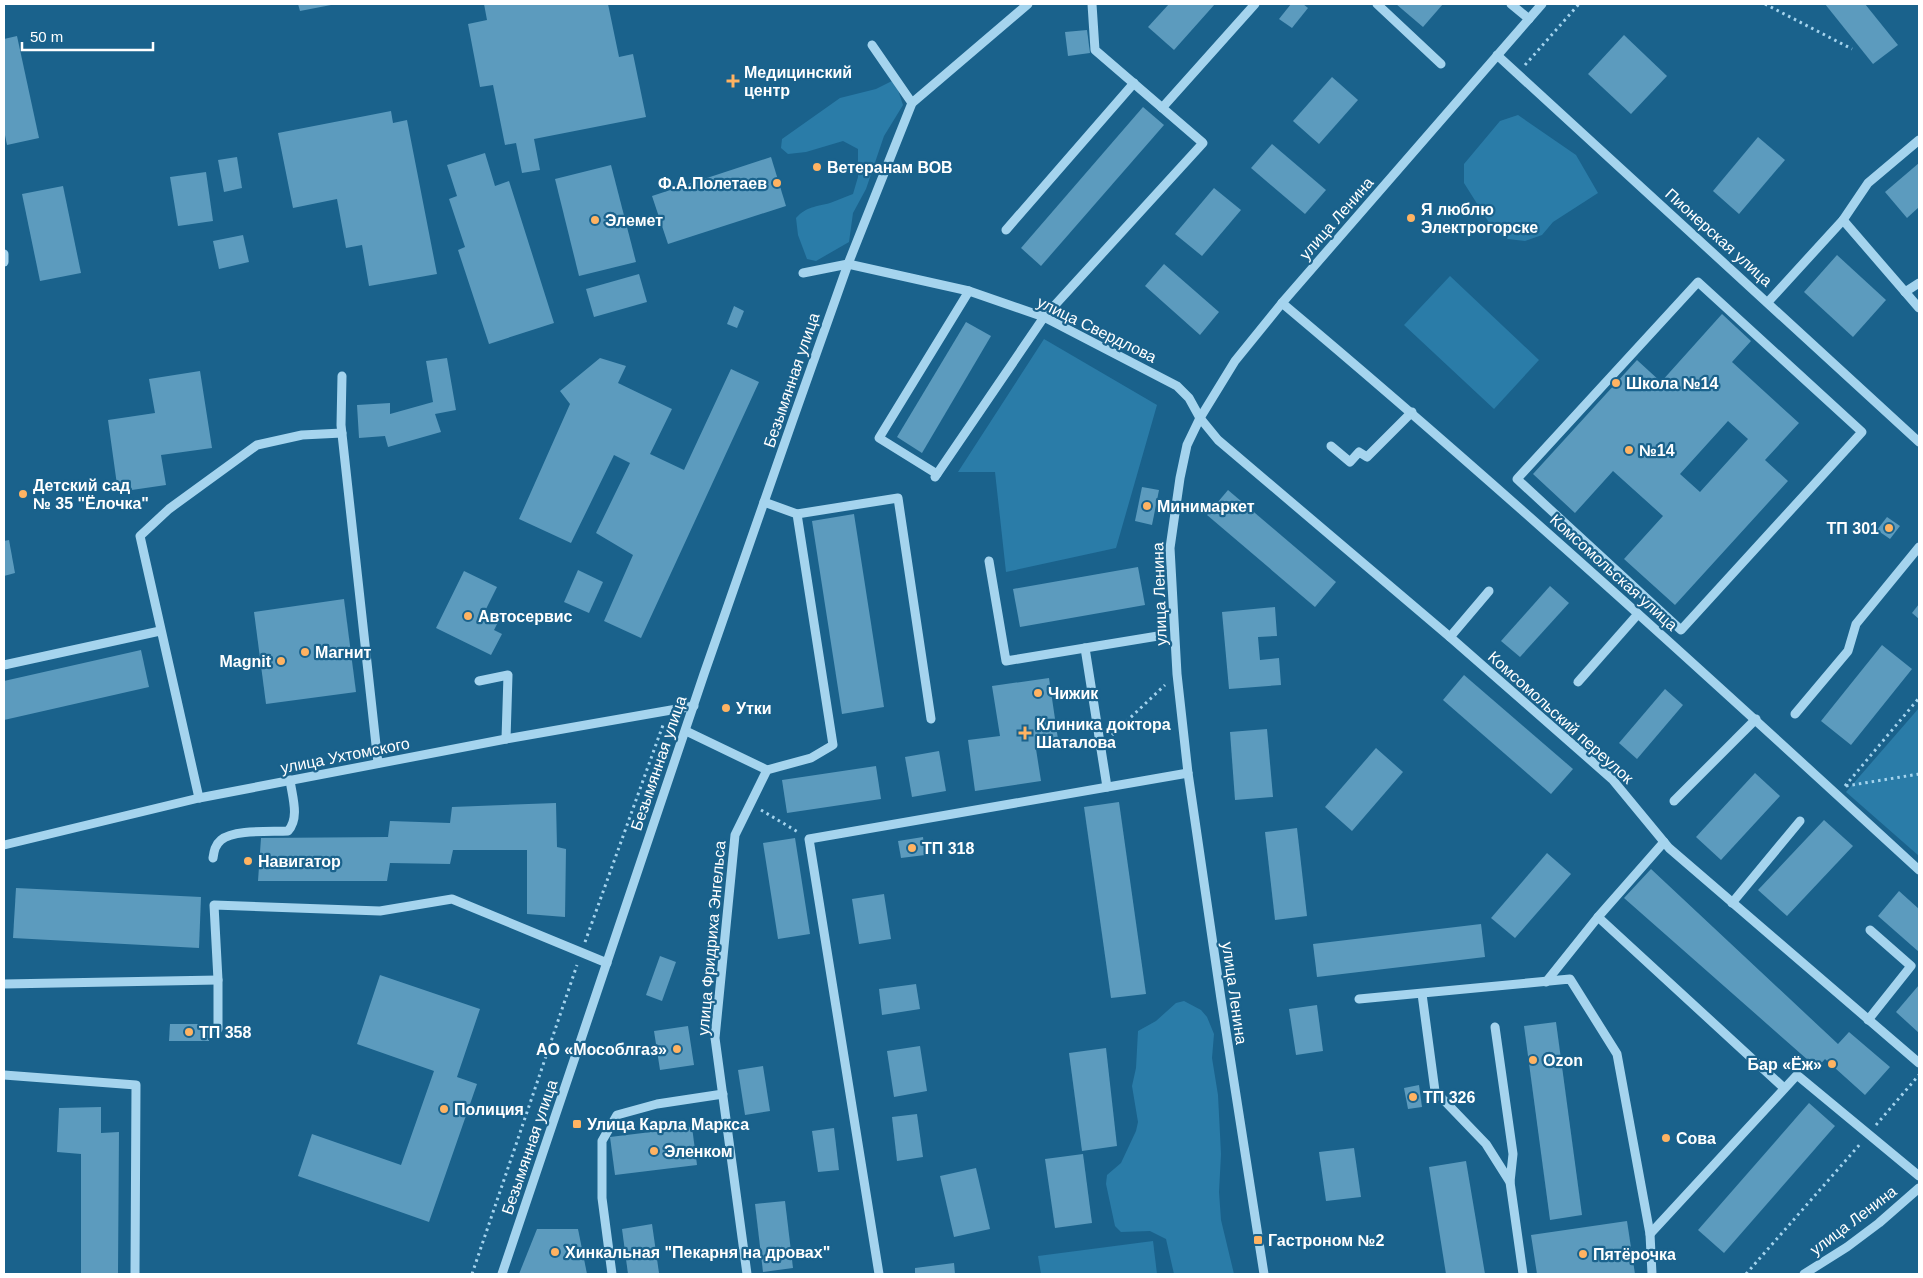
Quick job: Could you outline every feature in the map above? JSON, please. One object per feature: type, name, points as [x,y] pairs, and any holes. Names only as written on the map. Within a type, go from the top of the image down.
[{"type":"street","points":[[872,45],[912,102],[1028,4]]},
{"type":"street","points":[[969,291],[879,438],[936,475],[1044,317],[1203,143],[1095,50],[1092,4]]},
{"type":"street","points":[[1162,108],[1255,4]]},
{"type":"street","points":[[1377,4],[1441,64]]},
{"type":"street","points":[[1511,4],[1528,19]]},
{"type":"street","name":"улица Ленина","points":[[1264,1274],[1188,773],[1177,674],[1170,548],[1180,478],[1187,445],[1200,418],[1235,361],[1282,303],[1542,4]]},
{"type":"street","name":"Пионерская улица","points":[[1498,55],[1919,442]]},
{"type":"street","points":[[1006,230],[1134,83]]},
{"type":"street","name":"Безымянная улица","points":[[502,1274],[764,502],[848,264],[912,102]]},
{"type":"street","points":[[1768,302],[1843,220],[1868,183],[1919,140]]},
{"type":"street","points":[[1843,220],[1919,308]]},
{"type":"street","points":[[4,254],[4,262]]},
{"type":"street","points":[[803,273],[848,264]]},
{"type":"street","name":"улица Свердлова","points":[[848,264],[969,291],[1044,317],[1177,386],[1189,398],[1200,418]]},
{"type":"street","points":[[1698,282],[1862,432],[1681,630],[1517,480],[1698,282]]},
{"type":"street","points":[[1905,292],[1919,283]]},
{"type":"street","name":"Комсомольская улица","points":[[1282,303],[1412,412],[1756,720],[1919,870]]},
{"type":"street","points":[[342,376],[342,433],[378,763]]},
{"type":"street","points":[[1331,446],[1350,462],[1359,452],[1367,458],[1412,412]]},
{"type":"street","name":"Комсомольский переулок","points":[[1200,418],[1218,440],[1450,637],[1612,779],[1664,842],[1732,903],[1919,1063]]},
{"type":"street","points":[[199,798],[140,536],[169,509],[257,445],[302,435],[342,433]]},
{"type":"street","points":[[764,502],[797,514],[898,498],[931,719]]},
{"type":"street","points":[[686,731],[768,770],[811,758],[833,745],[797,514]]},
{"type":"street","points":[[1795,714],[1848,651],[1856,624],[1919,547]]},
{"type":"street","points":[[989,561],[1006,661],[1158,636]]},
{"type":"street","points":[[1450,637],[1489,591]]},
{"type":"street","points":[[1578,682],[1638,614]]},
{"type":"street","points":[[4,665],[160,631]]},
{"type":"street","points":[[1085,648],[1107,787]]},
{"type":"street","points":[[479,681],[508,675],[506,739]]},
{"type":"street","name":"улица Ухтомского","points":[[4,845],[199,798],[506,739],[694,706]]},
{"type":"street","points":[[1674,801],[1756,720]]},
{"type":"street","name":"улица Фридриха Энгельса","points":[[747,1274],[715,1038],[735,835],[768,770]]},
{"type":"street","points":[[879,1274],[809,839],[1188,773]]},
{"type":"street","points":[[213,858],[215,848],[222,839],[258,832],[288,831],[294,825],[295,814],[290,780]]},
{"type":"street","points":[[1732,903],[1800,821]]},
{"type":"street","points":[[1546,982],[1598,917],[1664,842]]},
{"type":"street","points":[[218,1029],[218,980],[214,905],[380,910],[452,899],[607,962]]},
{"type":"street","points":[[1598,917],[1784,1088]]},
{"type":"street","points":[[1868,1020],[1911,966],[1870,930]]},
{"type":"street","points":[[1359,999],[1570,979],[1617,1054],[1650,1234],[1652,1274]]},
{"type":"street","points":[[4,984],[218,980]]},
{"type":"street","points":[[1422,994],[1435,1091],[1486,1144],[1510,1182]]},
{"type":"street","points":[[1496,1027],[1513,1154],[1510,1182],[1523,1274]]},
{"type":"street","points":[[4,1075],[136,1084],[135,1274]]},
{"type":"street","points":[[1650,1234],[1797,1075],[1867,1135],[1919,1176]]},
{"type":"street","points":[[612,1274],[602,1198],[602,1141],[617,1115],[657,1104],[723,1094]]},
{"type":"street","name":"улица Ленина","points":[[1804,1274],[1847,1248],[1880,1223],[1919,1188]]},
{"type":"path","points":[[1518,73],[1579,4]]},
{"type":"path","points":[[1765,4],[1852,49]]},
{"type":"path","points":[[1100,746],[1177,674]]},
{"type":"path","points":[[1844,787],[1919,698]]},
{"type":"path","points":[[472,1274],[582,952],[668,710]]},
{"type":"path","points":[[1831,789],[1919,774]]},
{"type":"path","points":[[751,804],[809,839]]},
{"type":"path","points":[[1746,1274],[1919,1075]]},
{"type":"shaded area","points":[[892,81],[897,87],[903,105],[884,136],[866,189],[853,213],[849,242],[816,261],[807,259],[798,235],[796,218],[808,209],[853,194],[858,177],[858,149],[843,141],[806,152],[788,154],[781,148],[782,139],[840,98],[876,89]]},
{"type":"shaded area","points":[[1518,115],[1576,155],[1598,193],[1553,222],[1542,235],[1525,241],[1508,239],[1493,229],[1464,183],[1464,164],[1500,121]]},
{"type":"shaded area","points":[[1450,276],[1539,360],[1494,409],[1404,325]]},
{"type":"shaded area","points":[[1044,339],[1157,405],[1116,548],[1006,572],[995,472],[958,472]]},
{"type":"shaded area","points":[[1919,708],[1919,856],[1846,792]]},
{"type":"shaded area","points":[[1184,1001],[1201,1010],[1207,1017],[1214,1034],[1212,1058],[1218,1095],[1221,1154],[1219,1192],[1221,1220],[1234,1274],[1174,1274],[1166,1239],[1150,1231],[1121,1232],[1115,1226],[1106,1184],[1107,1175],[1121,1163],[1136,1131],[1138,1122],[1132,1086],[1136,1068],[1138,1031],[1156,1021],[1176,1003]]},
{"type":"shaded area","points":[[1153,1241],[1157,1274],[1041,1274],[1038,1256]]},
{"type":"building","points":[[298,4],[331,4],[331,5],[300,11]]},
{"type":"building","points":[[484,4],[608,4],[619,57],[633,54],[646,117],[534,139],[540,170],[522,173],[516,143],[505,145],[493,85],[480,87],[468,24],[487,20]]},
{"type":"building","points":[[1169,4],[1215,4],[1174,50],[1148,27]]},
{"type":"building","points":[[1291,4],[1303,4],[1308,8],[1292,28],[1279,19]]},
{"type":"building","points":[[1396,4],[1443,4],[1423,27]]},
{"type":"building","points":[[1825,4],[1865,4],[1898,45],[1873,64]]},
{"type":"building","points":[[1087,30],[1090,53],[1068,56],[1065,32]]},
{"type":"building","points":[[1624,35],[1667,76],[1631,114],[1588,74]]},
{"type":"building","points":[[17,36],[39,138],[7,145],[4,130],[4,39]]},
{"type":"building","points":[[1332,77],[1358,100],[1319,144],[1293,121]]},
{"type":"building","points":[[1143,107],[1164,125],[1041,266],[1021,248]]},
{"type":"building","points":[[391,111],[393,123],[407,120],[437,274],[369,286],[362,245],[346,248],[337,199],[293,208],[278,133]]},
{"type":"building","points":[[1758,137],[1785,160],[1739,214],[1713,191]]},
{"type":"building","points":[[1272,144],[1326,190],[1305,214],[1251,168]]},
{"type":"building","points":[[485,153],[495,186],[509,181],[554,323],[489,344],[458,250],[465,247],[449,199],[457,196],[447,165]]},
{"type":"building","points":[[237,157],[242,188],[224,192],[218,160]]},
{"type":"building","points":[[771,157],[786,206],[668,244],[652,196]]},
{"type":"building","points":[[1919,163],[1919,207],[1907,218],[1885,192]]},
{"type":"building","name":"Элемет","points":[[611,165],[636,262],[579,276],[555,179]]},
{"type":"building","points":[[206,172],[213,221],[178,226],[170,177]]},
{"type":"building","points":[[63,186],[81,273],[40,281],[22,194]]},
{"type":"building","points":[[1214,188],[1241,210],[1202,256],[1175,234]]},
{"type":"building","points":[[243,235],[249,262],[219,269],[213,241]]},
{"type":"building","points":[[1837,255],[1886,300],[1853,337],[1804,292]]},
{"type":"building","points":[[1164,264],[1219,312],[1200,335],[1145,286]]},
{"type":"building","points":[[639,274],[647,302],[594,317],[586,289]]},
{"type":"building","points":[[734,306],[744,311],[737,328],[727,324]]},
{"type":"building","name":"№14","points":[[1722,314],[1751,341],[1732,362],[1799,423],[1765,460],[1788,481],[1675,605],[1624,559],[1663,516],[1613,471],[1575,513],[1533,474],[1637,360],[1661,382]],"holes":[[[1728,421],[1748,439],[1700,492],[1680,474]]]},
{"type":"building","points":[[966,322],[991,336],[922,453],[897,437]]},
{"type":"building","points":[[447,358],[456,410],[435,414],[441,432],[388,447],[385,436],[359,438],[357,405],[390,403],[390,414],[433,402],[426,361]]},
{"type":"building","points":[[600,358],[626,366],[618,383],[672,409],[650,454],[684,470],[731,369],[759,382],[641,638],[604,621],[633,555],[596,533],[630,463],[614,455],[571,543],[519,519],[570,404],[560,391]]},
{"type":"building","points":[[200,371],[212,448],[161,455],[166,485],[118,492],[108,420],[155,413],[149,379]]},
{"type":"building","name":"Минимаркет","points":[[1142,487],[1159,490],[1152,525],[1135,521]]},
{"type":"building","points":[[1228,490],[1336,582],[1315,607],[1207,515]]},
{"type":"building","points":[[854,514],[884,707],[842,714],[812,521]]},
{"type":"building","name":"ТП 301","points":[[1887,517],[1900,526],[1890,539],[1877,530]]},
{"type":"building","points":[[9,540],[15,573],[4,576],[4,541]]},
{"type":"building","points":[[1138,567],[1145,605],[1020,627],[1013,589]]},
{"type":"building","points":[[578,570],[603,582],[589,613],[564,602]]},
{"type":"building","points":[[464,571],[497,587],[484,613],[499,620],[494,630],[502,634],[491,655],[436,628]]},
{"type":"building","points":[[1550,586],[1569,603],[1520,657],[1501,641]]},
{"type":"building","name":"Магнит","points":[[344,599],[356,692],[266,704],[254,612]]},
{"type":"building","points":[[1919,604],[1919,619],[1912,613]]},
{"type":"building","points":[[1275,607],[1277,636],[1258,637],[1260,660],[1279,658],[1281,685],[1229,689],[1222,612]]},
{"type":"building","points":[[1882,645],[1912,669],[1851,745],[1821,721]]},
{"type":"building","points":[[141,650],[149,687],[4,720],[4,681]]},
{"type":"building","points":[[1464,675],[1573,769],[1551,794],[1443,700]]},
{"type":"building","points":[[1049,678],[1059,746],[1036,749],[1041,781],[975,791],[968,740],[1000,736],[992,686]]},
{"type":"building","points":[[1665,689],[1683,705],[1637,759],[1619,743]]},
{"type":"building","points":[[1267,729],[1273,797],[1235,800],[1230,732]]},
{"type":"building","points":[[1376,748],[1403,772],[1352,831],[1325,807]]},
{"type":"building","points":[[939,751],[946,791],[912,797],[905,757]]},
{"type":"building","points":[[876,766],[881,799],[787,813],[782,780]]},
{"type":"building","points":[[1755,773],[1780,796],[1721,860],[1696,837]]},
{"type":"building","points":[[1119,802],[1146,994],[1111,998],[1084,807]]},
{"type":"building","points":[[556,803],[557,847],[566,849],[565,917],[527,914],[527,850],[453,850],[450,864],[390,863],[387,881],[258,881],[261,838],[388,837],[390,821],[450,823],[452,807]]},
{"type":"building","points":[[1824,820],[1853,846],[1787,916],[1758,890]]},
{"type":"building","points":[[1297,828],[1307,916],[1275,920],[1265,832]]},
{"type":"building","name":"ТП 318","points":[[923,837],[925,855],[901,858],[898,841]]},
{"type":"building","points":[[795,838],[810,934],[778,939],[763,843]]},
{"type":"building","points":[[1547,853],[1571,874],[1515,938],[1491,918]]},
{"type":"building","points":[[1651,869],[1838,1044],[1849,1032],[1890,1067],[1865,1095],[1825,1059],[1817,1068],[1624,898]]},
{"type":"building","points":[[16,888],[201,897],[199,948],[13,938]]},
{"type":"building","points":[[1899,891],[1919,909],[1919,952],[1878,916]]},
{"type":"building","points":[[884,894],[891,939],[859,944],[852,899]]},
{"type":"building","points":[[1481,924],[1485,957],[1317,977],[1313,944]]},
{"type":"building","points":[[660,956],[676,962],[662,1001],[646,995]]},
{"type":"building","name":"Полиция","points":[[380,975],[480,1009],[457,1077],[477,1084],[429,1222],[298,1176],[312,1134],[401,1165],[434,1071],[357,1044]]},
{"type":"building","points":[[916,984],[920,1009],[882,1015],[879,989]]},
{"type":"building","points":[[1919,985],[1919,1033],[1896,1012]]},
{"type":"building","points":[[1317,1005],[1323,1051],[1296,1055],[1289,1009]]},
{"type":"building","points":[[1556,1022],[1582,1215],[1550,1220],[1524,1026]]},
{"type":"building","name":"ТП 358","points":[[170,1024],[209,1024],[209,1041],[169,1041]]},
{"type":"building","points":[[688,1026],[694,1065],[660,1070],[654,1031]]},
{"type":"building","points":[[920,1046],[927,1091],[894,1097],[887,1051]]},
{"type":"building","points":[[1106,1048],[1117,1146],[1082,1151],[1069,1053]]},
{"type":"building","points":[[763,1066],[770,1111],[745,1115],[738,1070]]},
{"type":"building","name":"ТП 326","points":[[1419,1085],[1422,1107],[1408,1109],[1404,1088]]},
{"type":"building","points":[[1809,1103],[1835,1126],[1724,1253],[1698,1230]]},
{"type":"building","points":[[101,1107],[101,1133],[119,1132],[118,1274],[81,1274],[81,1154],[57,1152],[59,1108]]},
{"type":"building","points":[[917,1114],[923,1157],[897,1161],[892,1117]]},
{"type":"building","name":"Эленком","points":[[692,1127],[697,1165],[615,1175],[610,1137]]},
{"type":"building","points":[[834,1128],[839,1170],[818,1172],[812,1131]]},
{"type":"building","points":[[1354,1148],[1361,1197],[1326,1201],[1319,1152]]},
{"type":"building","points":[[1083,1154],[1092,1223],[1055,1228],[1045,1159]]},
{"type":"building","points":[[1466,1161],[1485,1274],[1446,1274],[1429,1167]]},
{"type":"building","points":[[976,1168],[990,1229],[954,1237],[940,1176]]},
{"type":"building","points":[[785,1201],[793,1268],[763,1272],[755,1204]]},
{"type":"building","name":"Пятёрочка","points":[[1627,1221],[1635,1274],[1537,1274],[1531,1235]]},
{"type":"building","points":[[652,1224],[659,1273],[628,1274],[622,1229]]},
{"type":"building","name":"Хинкальная \"Пекарня на дровах\"","points":[[537,1229],[578,1229],[587,1274],[519,1274]]},
{"type":"building","points":[[954,1263],[955,1274],[915,1274],[915,1268]]},
{"type":"place","name":"Медицинский центр","points":[[733,81]]},
{"type":"place","name":"Ветеранам ВОВ","points":[[817,167]]},
{"type":"place","name":"Ф.А.Полетаев","points":[[777,183]]},
{"type":"place","name":"Я люблю Электрогорске","points":[[1411,218]]},
{"type":"place","name":"Элемет","points":[[595,220]]},
{"type":"place","name":"Школа №14","points":[[1616,383]]},
{"type":"place","name":"№14","points":[[1629,450]]},
{"type":"place","name":"Детский сад № 35 \"Ёлочка\"","points":[[23,494]]},
{"type":"place","name":"Минимаркет","points":[[1147,506]]},
{"type":"place","name":"ТП 301","points":[[1889,528]]},
{"type":"place","name":"Автосервис","points":[[468,616]]},
{"type":"place","name":"Магнит","points":[[305,652]]},
{"type":"place","name":"Magnit","points":[[281,661]]},
{"type":"place","name":"Чижик","points":[[1038,693]]},
{"type":"place","name":"Утки","points":[[726,708]]},
{"type":"place","name":"Клиника доктора Шаталова","points":[[1025,733]]},
{"type":"place","name":"ТП 318","points":[[912,848]]},
{"type":"place","name":"Навигатор","points":[[248,861]]},
{"type":"place","name":"ТП 358","points":[[189,1032]]},
{"type":"place","name":"АО «Мособлгаз»","points":[[677,1049]]},
{"type":"place","name":"Ozon","points":[[1533,1060]]},
{"type":"place","name":"Бар «Ёж»","points":[[1832,1064]]},
{"type":"place","name":"ТП 326","points":[[1413,1097]]},
{"type":"place","name":"Полиция","points":[[444,1109]]},
{"type":"place","name":"Улица Карла Маркса","points":[[577,1124]]},
{"type":"place","name":"Сова","points":[[1666,1138]]},
{"type":"place","name":"Эленком","points":[[654,1151]]},
{"type":"place","name":"Гастроном №2","points":[[1258,1240]]},
{"type":"place","name":"Хинкальная \"Пекарня на дровах\"","points":[[555,1252]]},
{"type":"place","name":"Пятёрочка","points":[[1583,1254]]}]
